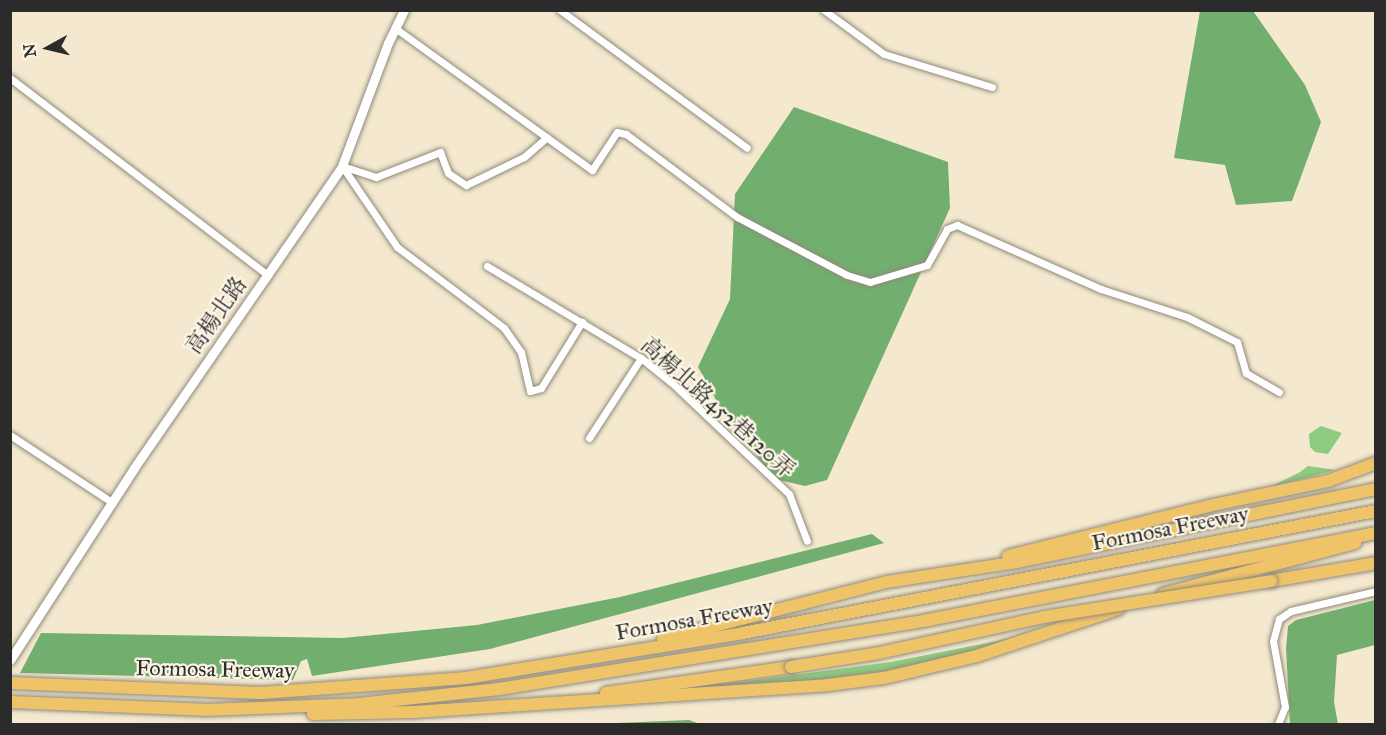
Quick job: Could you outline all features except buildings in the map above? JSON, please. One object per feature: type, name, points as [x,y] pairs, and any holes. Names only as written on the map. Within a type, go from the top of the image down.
[{"type":"highway","points":[[596,658],[887,582],[957,569],[1208,506],[1310,484],[1376,463]]},
{"type":"highway","points":[[1310,484],[1335,483],[1376,473]]},
{"type":"highway","points":[[957,569],[1017,562],[1376,489]]},
{"type":"highway","name":"Formosa Freeway","points":[[10,683],[273,692],[466,678],[596,658],[1376,511]]},
{"type":"highway","points":[[205,710],[352,714],[725,693],[894,676],[977,656],[1167,593],[1343,548],[1376,534]]},
{"type":"highway","name":"Formosa Freeway","points":[[10,702],[205,710],[442,697],[636,670],[1032,602],[1376,534]]},
{"type":"highway","points":[[546,702],[879,654],[1044,617],[1376,563]]},
{"type":"street","name":"高楊北路","points":[[10,660],[113,502],[342,166],[404,10]]},
{"type":"street","points":[[560,10],[747,148]]},
{"type":"street","points":[[824,10],[884,54],[992,87]]},
{"type":"street","points":[[395,28],[592,171],[617,132],[626,134],[737,217],[847,275],[870,282],[927,265],[947,229],[957,225],[1101,289],[1187,317],[1237,342],[1246,373],[1279,392]]},
{"type":"street","points":[[10,78],[268,274]]},
{"type":"street","points":[[342,166],[376,177],[440,152],[448,173],[466,184],[524,157],[547,137]]},
{"type":"street","points":[[342,166],[397,247],[504,328],[521,352],[530,391],[541,388],[582,322]]},
{"type":"street","name":"高楊北路452巷120弄","points":[[487,266],[641,357],[789,494],[807,542]]},
{"type":"street","points":[[590,438],[641,357]]},
{"type":"street","points":[[10,435],[113,502]]},
{"type":"street","points":[[1278,724],[1285,707],[1274,641],[1279,619],[1291,611],[1376,591]]},
{"type":"green space","points":[[1200,11],[1253,11],[1305,85],[1321,122],[1292,201],[1236,205],[1225,165],[1174,158]]},
{"type":"green space","points":[[794,107],[948,162],[950,208],[827,480],[805,486],[775,479],[725,416],[698,367],[730,299],[735,194]]},
{"type":"green space","points":[[1321,426],[1342,433],[1328,454],[1315,452],[1310,447],[1309,434]]},
{"type":"green space","points":[[1308,466],[1336,470],[1270,487],[1300,472]]},
{"type":"green space","points":[[872,534],[884,543],[490,649],[312,676],[307,659],[301,661],[293,680],[20,673],[41,633],[343,638],[477,625],[620,597]]},
{"type":"green space","points":[[1375,600],[1375,645],[1337,655],[1334,702],[1338,724],[1290,724],[1286,648],[1288,626],[1296,620]]},
{"type":"green space","points":[[1012,638],[944,660],[850,678],[674,691],[891,662]]},
{"type":"green space","points":[[689,720],[700,724],[593,724]]}]
